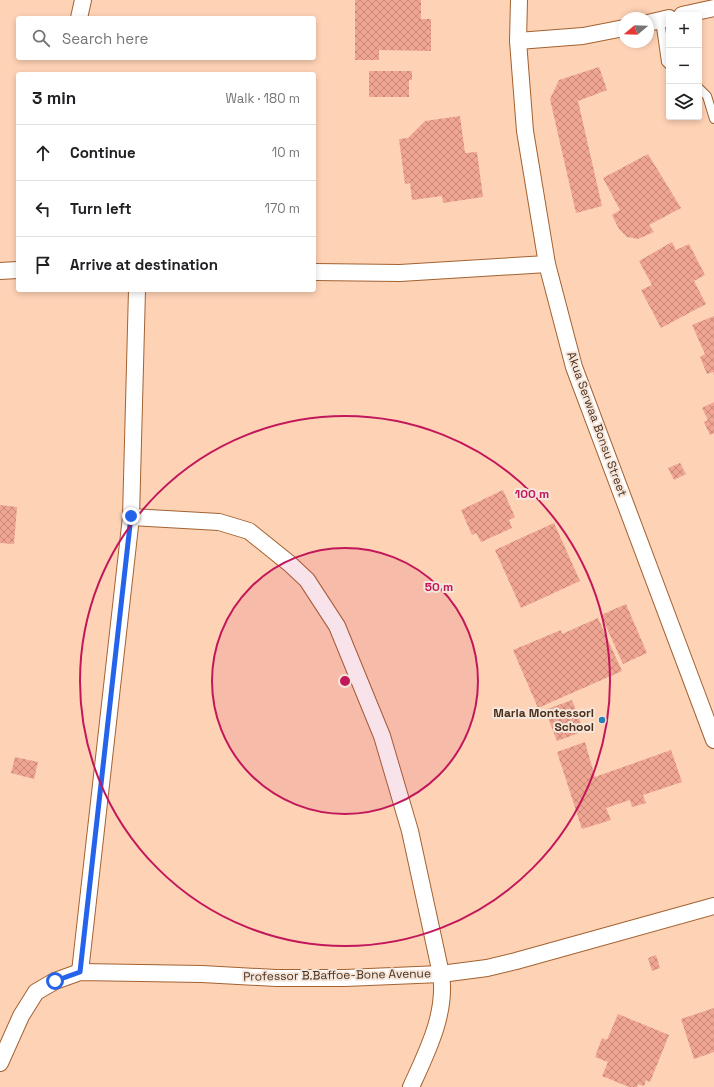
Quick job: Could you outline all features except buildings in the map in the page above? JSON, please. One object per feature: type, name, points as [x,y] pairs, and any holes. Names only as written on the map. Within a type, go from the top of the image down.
[{"type":"street","points":[[79,16],[83,0]]},
{"type":"street","name":"Akua Serwaa Bonsu Street","points":[[519,0],[518,41],[525,132],[547,264],[574,368],[714,740]]},
{"type":"street","points":[[696,12],[714,8]]},
{"type":"street","points":[[518,41],[583,36],[618,29]]},
{"type":"street","points":[[316,272],[400,273],[547,264]]},
{"type":"street","points":[[0,271],[16,270]]},
{"type":"street","points":[[80,972],[131,516],[137,292]]},
{"type":"street","points":[[131,516],[219,522],[249,531],[290,564],[307,580],[338,626],[382,736],[410,831],[444,990],[438,1021],[411,1087]]},
{"type":"street","name":"Professor B.Baffoe-Bone Avenue","points":[[0,1063],[21,1016],[36,992],[55,981],[80,972],[202,974],[276,978],[441,974],[487,968],[516,962],[714,906]]},
{"type":"lane","points":[[659,20],[666,62]]},
{"type":"lane","points":[[702,91],[707,96],[714,119]]},
{"type":"place","name":"Maria Montessori School","points":[[602,720]]},
{"type":"route","points":[[55,981],[80,972],[131,516]]}]
